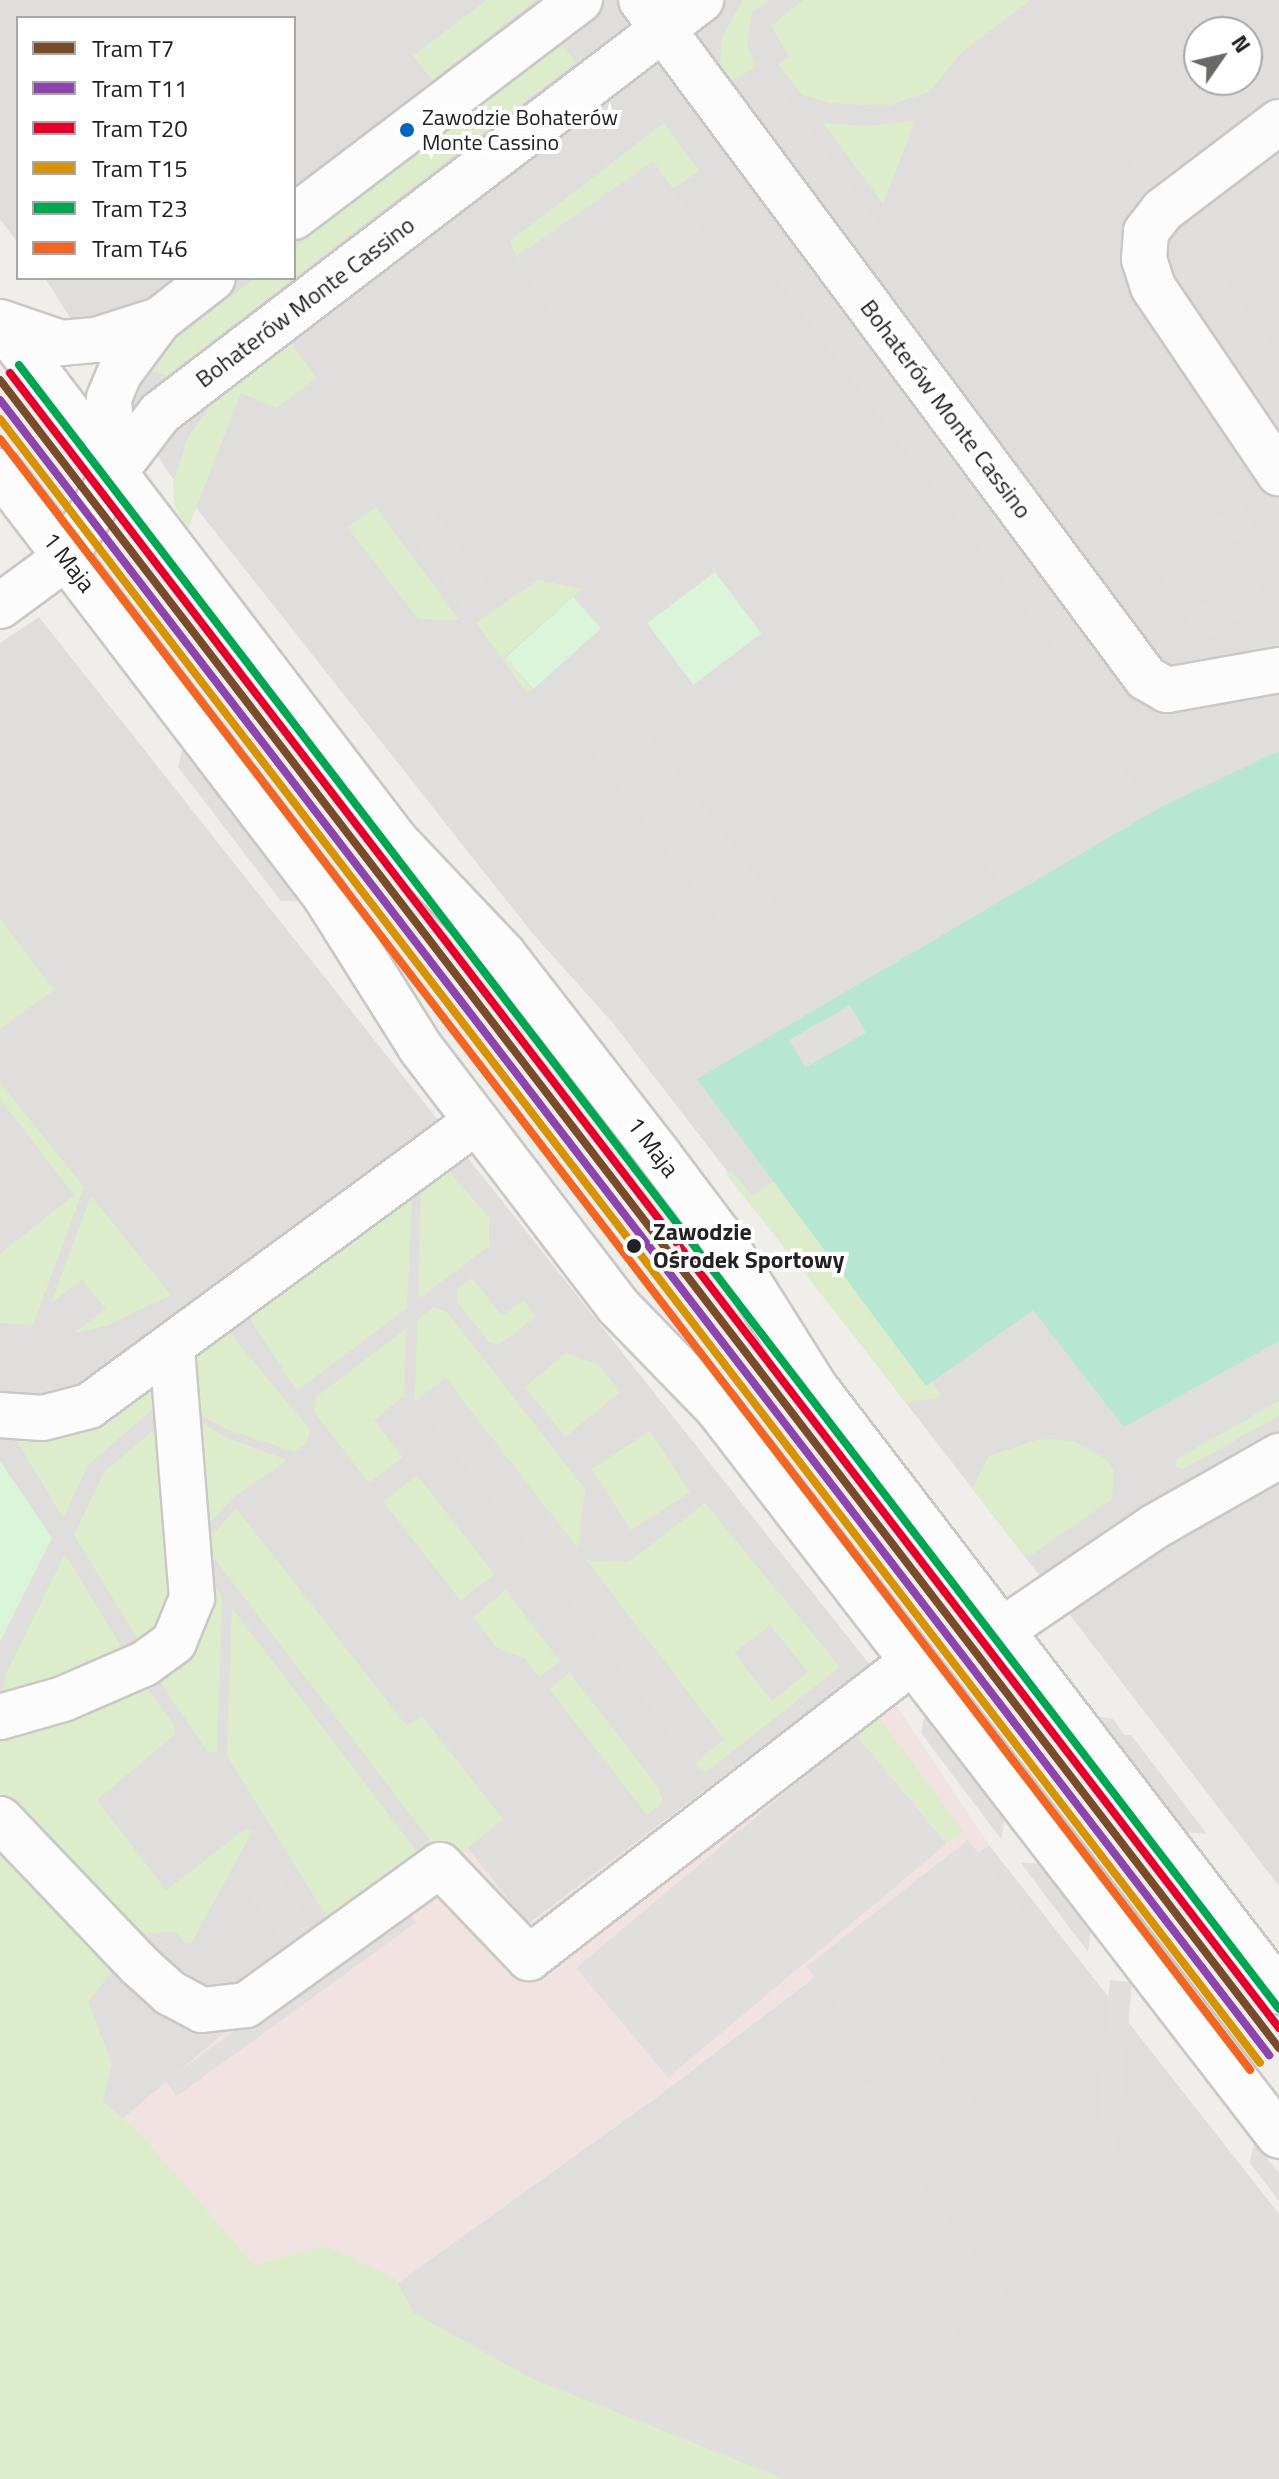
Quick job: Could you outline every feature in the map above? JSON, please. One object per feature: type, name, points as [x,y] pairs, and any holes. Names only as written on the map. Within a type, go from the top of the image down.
[{"type":"street","points":[[296,215],[580,0]]},
{"type":"street","name":"Bohaterów Monte Cassino","points":[[65,558],[114,473],[160,413],[652,14],[701,0]]},
{"type":"street","name":"Bohaterów Monte Cassino","points":[[652,14],[1146,678],[1167,690],[1279,670]]},
{"type":"street","points":[[1279,122],[1163,210],[1146,232],[1144,259],[1153,287],[1279,473]]},
{"type":"street","points":[[114,473],[109,398],[119,374],[159,320],[210,280]]},
{"type":"street","points":[[0,323],[61,343],[96,340],[159,320]]},
{"type":"street","name":"1 Maja","points":[[0,323],[396,841],[504,955],[651,1144],[720,1236],[815,1387],[1279,1992]]},
{"type":"street","name":"1 Maja","points":[[0,471],[325,896],[420,1047],[617,1305],[718,1409],[1279,2136]]},
{"type":"street","points":[[0,606],[65,558]]},
{"type":"street","points":[[0,1415],[43,1418],[89,1406],[172,1349],[477,1121]]},
{"type":"street","points":[[0,1717],[63,1699],[144,1664],[174,1642],[192,1598],[172,1349]]},
{"type":"street","points":[[1001,1631],[1154,1527],[1279,1456]]},
{"type":"street","points":[[0,1819],[139,1965],[170,1993],[202,2010],[246,2005],[440,1865],[529,1958],[913,1661]]},
{"type":"shaded area","points":[[0,0],[1279,0],[1279,1886],[612,1022],[533,934],[168,472],[46,280],[296,280],[296,16],[16,16],[16,240],[0,219]]},
{"type":"shaded area","points":[[1279,48],[1279,102],[1142,206],[1132,161],[1216,96],[1263,96],[1263,60]]},
{"type":"shaded area","points":[[779,88],[880,226],[850,248],[749,110]]},
{"type":"shaded area","points":[[1279,142],[1279,190],[1207,245],[1184,214]]},
{"type":"shaded area","points":[[653,161],[705,235],[565,333],[513,259]]},
{"type":"shaded area","points":[[1203,250],[1279,357],[1279,431],[1168,275]]},
{"type":"shaded area","points":[[804,255],[1098,645],[1069,666],[775,277]]},
{"type":"shaded area","points":[[425,499],[494,594],[468,614],[398,518]]},
{"type":"shaded area","points":[[1240,502],[1256,527],[1167,585],[1150,560]]},
{"type":"shaded area","points":[[1251,574],[1268,601],[1202,642],[1185,615]]},
{"type":"shaded area","points":[[39,617],[870,1665],[528,1924],[458,1837],[58,2173],[0,2152],[0,643]]},
{"type":"shaded area","points":[[626,705],[778,906],[734,939],[582,738]]},
{"type":"shaded area","points":[[183,746],[303,901],[281,901],[178,767]]},
{"type":"shaded area","points":[[1112,755],[1133,782],[1001,885],[980,858]]},
{"type":"shaded area","points":[[850,1005],[866,1033],[805,1068],[789,1040]]},
{"type":"shaded area","points":[[445,1378],[579,1549],[549,1572],[415,1401]]},
{"type":"shaded area","points":[[586,1560],[723,1741],[692,1764],[556,1583]]},
{"type":"shaded area","points":[[870,1665],[989,1845],[661,2094],[244,2394],[58,2173],[458,1836],[529,1924]]},
{"type":"shaded area","points":[[925,1713],[1005,1818],[1001,1839],[921,1733]]},
{"type":"shaded area","points":[[1095,1716],[1113,1719],[1124,1735],[1131,1735],[1207,1834],[1184,1832]]},
{"type":"shaded area","points":[[855,1734],[947,1844],[668,2078],[576,1968]]},
{"type":"shaded area","points":[[968,1840],[1023,1910],[861,2036],[806,1966]]},
{"type":"shaded area","points":[[989,1845],[1279,2214],[1279,2479],[121,2479],[661,2094]]},
{"type":"shaded area","points":[[1020,1862],[1041,1864],[1091,1929],[1088,1952]]},
{"type":"shaded area","points":[[276,1874],[319,1935],[291,1955],[248,1894]]},
{"type":"shaded area","points":[[405,1907],[416,1922],[177,2096],[166,2081]]},
{"type":"shaded area","points":[[1110,1980],[1132,1982],[1117,2155],[1095,2153]]},
{"type":"shaded area","points":[[922,2037],[992,2124],[918,2182],[1006,2293],[976,2318],[963,2302],[944,2317],[977,2358],[840,2479],[785,2479],[531,2378]]},
{"type":"shaded area","points":[[1254,2142],[1279,2173],[1279,2201],[1250,2163]]},
{"type":"green space","points":[[487,0],[536,0],[432,80],[413,56]]},
{"type":"green space","points":[[743,0],[769,0],[752,12],[747,44],[756,67],[728,83],[720,61],[723,35]]},
{"type":"green space","points":[[803,0],[1031,0],[961,53],[929,92],[887,106],[829,103],[802,95],[778,64],[789,57],[771,26]]},
{"type":"green space","points":[[560,43],[576,62],[296,276],[296,246]]},
{"type":"green space","points":[[915,121],[883,204],[823,123],[865,126]]},
{"type":"green space","points":[[664,123],[699,171],[673,189],[653,162],[518,263],[510,241]]},
{"type":"green space","points":[[252,280],[291,280],[166,376],[152,371],[151,358]]},
{"type":"green space","points":[[291,343],[317,378],[276,408],[241,393],[187,531],[174,504],[173,483],[188,437],[215,400]]},
{"type":"green space","points":[[376,507],[459,620],[418,619],[347,527]]},
{"type":"green space","points":[[715,572],[761,633],[693,685],[647,623]]},
{"type":"green space","points":[[538,580],[582,589],[504,657],[532,689],[527,693],[476,623]]},
{"type":"green space","points":[[573,597],[601,628],[533,689],[505,658]]},
{"type":"green space","points":[[1279,751],[1279,1341],[1124,1427],[1033,1310],[926,1386],[697,1079],[1161,807]]},
{"type":"green space","points":[[0,918],[54,990],[0,1029]]},
{"type":"green space","points":[[0,1083],[84,1187],[33,1325],[0,1323],[0,1254],[74,1195],[0,1099]]},
{"type":"green space","points":[[731,1170],[753,1196],[776,1179],[941,1394],[937,1398],[907,1403],[726,1174]]},
{"type":"green space","points":[[449,1171],[489,1218],[489,1246],[418,1299],[421,1192]]},
{"type":"green space","points":[[91,1196],[171,1295],[106,1326],[74,1333],[106,1309],[82,1280],[51,1303]]},
{"type":"green space","points":[[412,1198],[407,1308],[297,1391],[248,1316]]},
{"type":"green space","points":[[472,1278],[502,1316],[523,1300],[536,1316],[499,1345],[489,1342],[458,1303],[457,1289]]},
{"type":"green space","points":[[434,1307],[447,1312],[585,1489],[578,1550],[446,1378],[415,1401],[417,1320]]},
{"type":"green space","points":[[406,1329],[404,1396],[374,1420],[403,1457],[369,1483],[314,1412],[316,1397]]},
{"type":"green space","points":[[231,1334],[310,1430],[307,1443],[294,1452],[226,1429],[186,1406],[190,1356],[219,1335]]},
{"type":"green space","points":[[566,1353],[599,1365],[620,1392],[565,1437],[525,1387]]},
{"type":"green space","points":[[150,1388],[163,1392],[160,1403],[88,1465],[63,1518],[12,1433]]},
{"type":"green space","points":[[1279,1401],[1279,1416],[1183,1469],[1176,1467],[1177,1459]]},
{"type":"green space","points":[[187,1413],[223,1436],[287,1460],[233,1498],[197,1536]]},
{"type":"green space","points":[[167,1419],[175,1617],[142,1646],[74,1535],[104,1472]]},
{"type":"green space","points":[[650,1431],[690,1492],[631,1530],[591,1469]]},
{"type":"green space","points":[[1042,1438],[1072,1441],[1106,1459],[1114,1471],[1112,1499],[1031,1555],[1022,1553],[972,1488],[989,1456]]},
{"type":"green space","points":[[0,1461],[52,1538],[0,1642]]},
{"type":"green space","points":[[417,1475],[495,1574],[461,1601],[383,1501]]},
{"type":"green space","points":[[705,1503],[840,1667],[706,1772],[694,1764],[724,1739],[586,1560],[629,1562]],"holes":[[[770,1625],[808,1672],[772,1701],[734,1653]]]},
{"type":"green space","points":[[236,1508],[407,1726],[422,1716],[503,1819],[458,1856],[446,1841],[436,1848],[204,1545]]},
{"type":"green space","points":[[65,1554],[127,1656],[11,1702],[4,1690],[6,1674]]},
{"type":"green space","points":[[202,1568],[222,1596],[217,1751],[208,1752],[155,1675]]},
{"type":"green space","points":[[506,1590],[560,1661],[539,1677],[525,1659],[495,1646],[473,1617]]},
{"type":"green space","points":[[232,1608],[424,1861],[328,1919],[227,1756]]},
{"type":"green space","points":[[570,1673],[658,1787],[663,1802],[647,1815],[549,1689]]},
{"type":"green space","points":[[142,1681],[174,1725],[174,1735],[97,1800],[166,1890],[247,1828],[252,1832],[192,1942],[185,1943],[174,1931],[131,1936],[0,1796],[0,1733]]},
{"type":"green space","points":[[876,1714],[963,1831],[948,1843],[855,1734]]},
{"type":"green space","points":[[0,1849],[113,1970],[88,2002],[112,2064],[103,2101],[141,2135],[254,2265],[325,2246],[395,2278],[414,2313],[531,2378],[785,2479],[0,2479]]},
{"type":"tram line","name":"T23","points":[[19,365],[1279,2009]]},
{"type":"tram line","name":"T20","points":[[10,373],[1279,2028]]},
{"type":"tram line","name":"T7","points":[[0,380],[1279,2048]]},
{"type":"tram line","name":"T11","points":[[0,400],[1269,2055]]},
{"type":"tram line","name":"T15","points":[[0,419],[1260,2063]]},
{"type":"tram line","name":"T46","points":[[0,439],[1250,2070]]},
{"type":"place","name":"Zawodzie Bohaterów Monte Cassino","points":[[407,130]]},
{"type":"place","name":"Zawodzie Ośrodek Sportowy","points":[[634,1246]]}]
